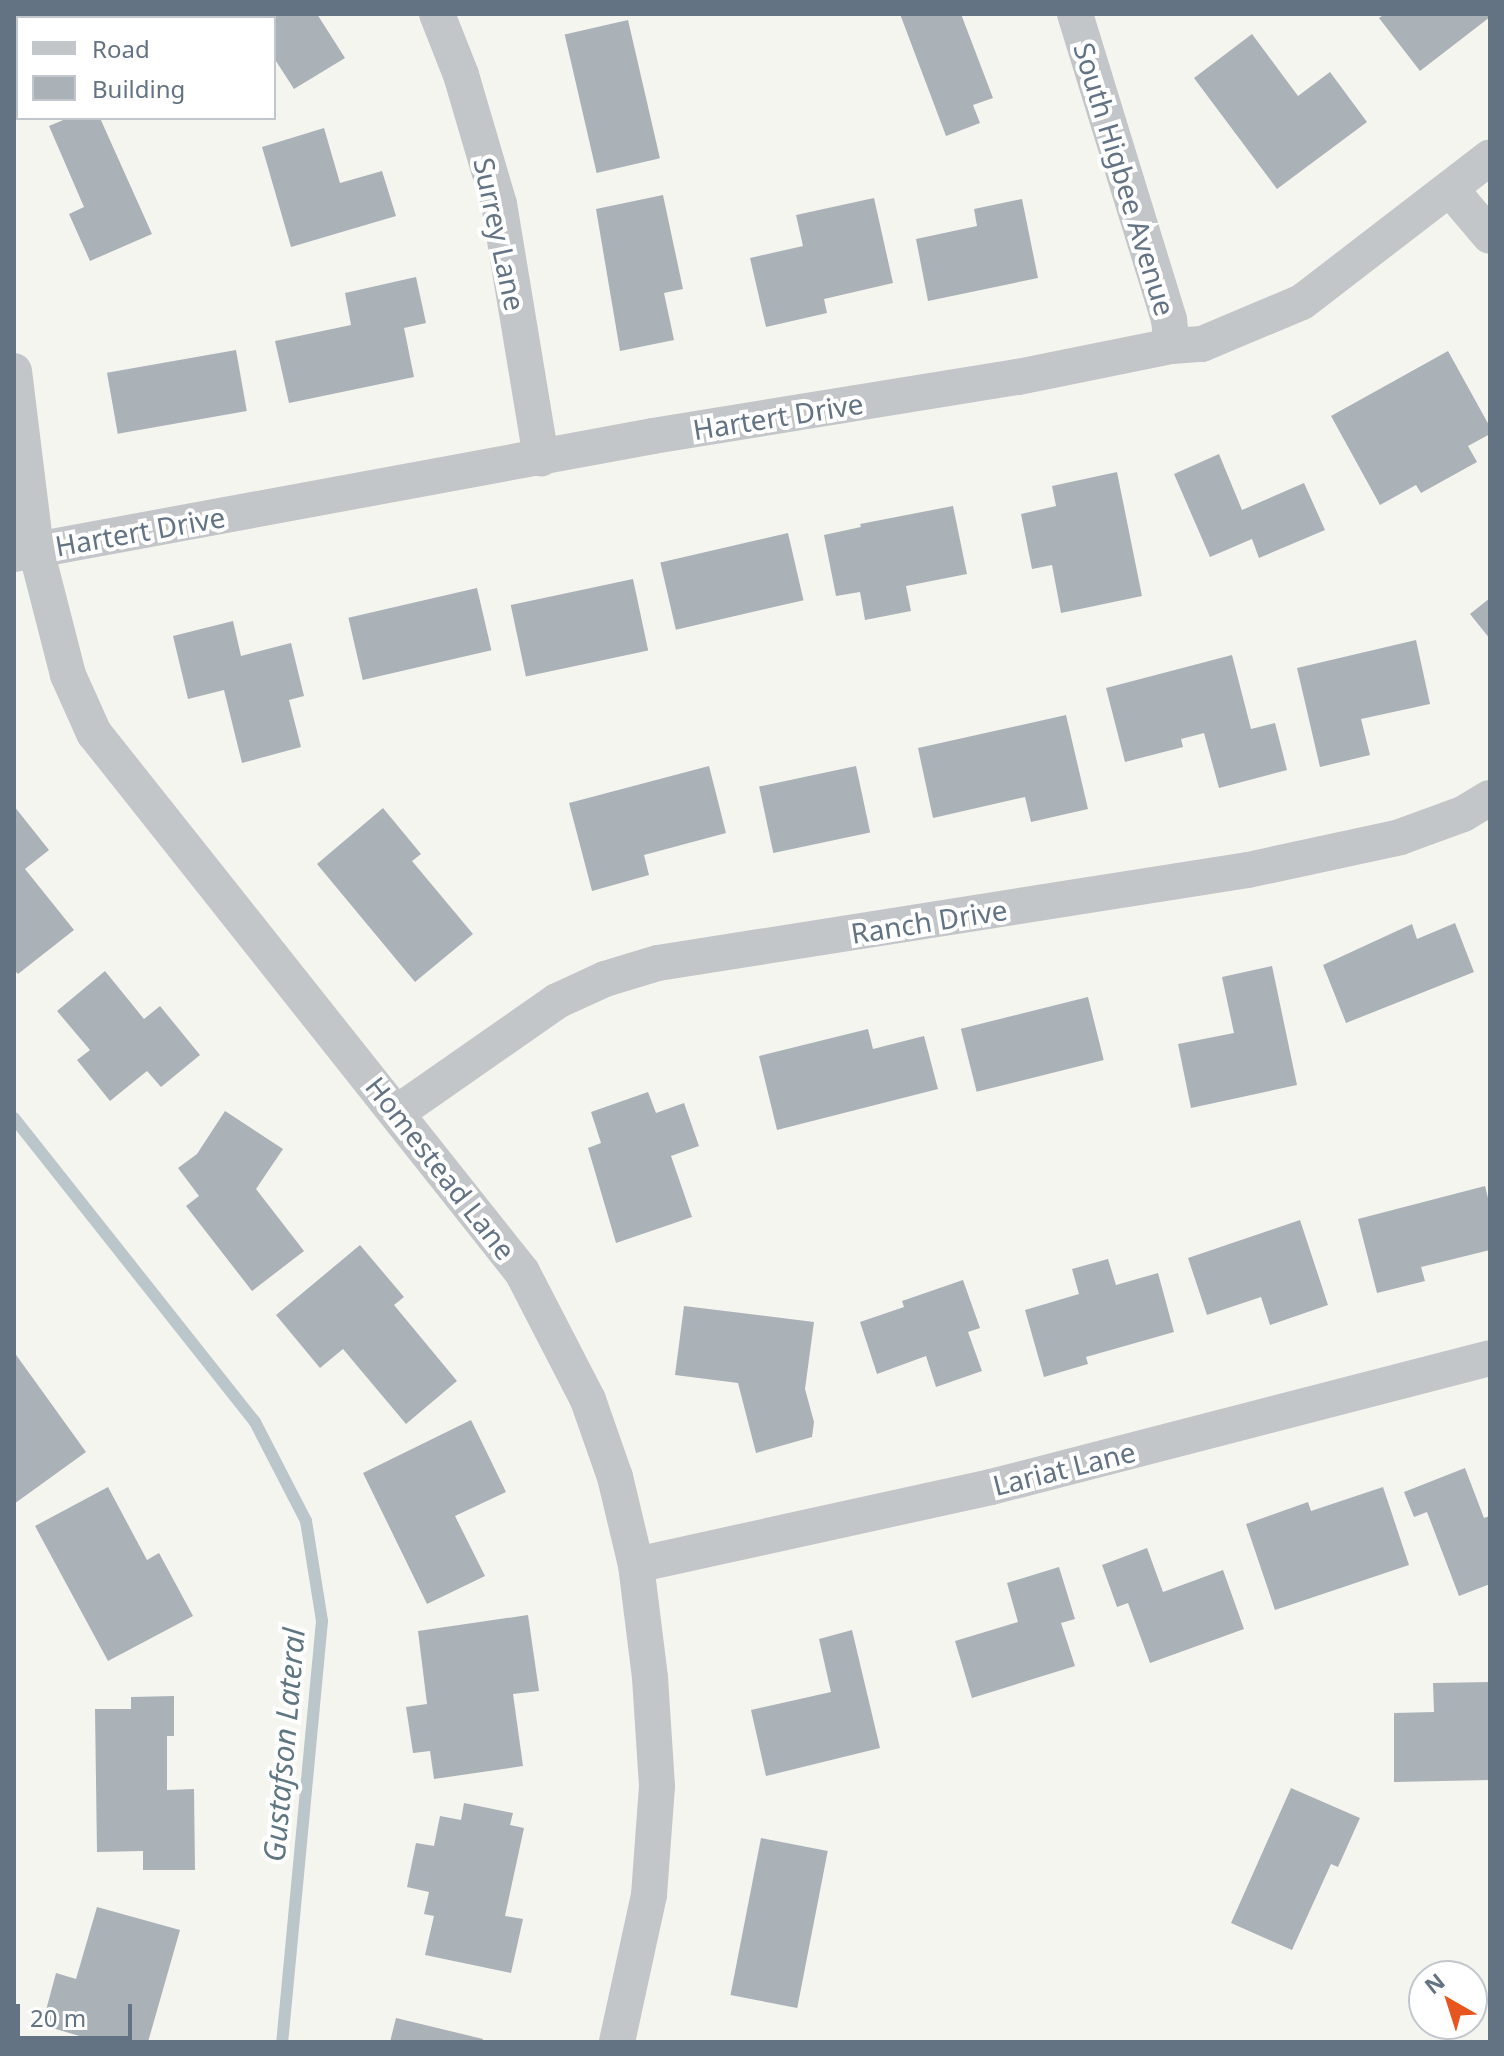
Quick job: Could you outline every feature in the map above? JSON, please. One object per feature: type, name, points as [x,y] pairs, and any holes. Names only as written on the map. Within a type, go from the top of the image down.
[{"type":"street","name":"Surrey Lane","points":[[437,14],[461,75],[499,204],[541,459]]},
{"type":"street","name":"South Higbee Avenue","points":[[1075,14],[1169,319],[1172,346]]},
{"type":"street","name":"Hartert Drive","points":[[25,552],[653,436],[1018,377],[1172,346],[1202,344],[1302,302],[1490,157]]},
{"type":"street","points":[[1451,190],[1490,236]]},
{"type":"street","name":"Homestead Lane","points":[[14,371],[25,552],[68,675],[94,733],[522,1272],[588,1400],[615,1477],[636,1565],[650,1678],[657,1786],[649,1895],[617,2042]]},
{"type":"street","name":"Ranch Drive","points":[[398,1112],[557,1001],[605,979],[658,963],[1248,870],[1400,837],[1463,814],[1490,798]]},
{"type":"street","name":"Lariat Lane","points":[[636,1565],[991,1487],[1490,1358]]},
{"type":"building","points":[[14,14],[52,14],[54,16],[16,16],[16,68]]},
{"type":"building","points":[[317,14],[345,58],[294,89],[276,61],[276,16],[248,16]]},
{"type":"building","points":[[900,14],[961,14],[993,98],[973,105],[980,123],[946,136]]},
{"type":"building","points":[[1385,14],[1490,14],[1490,17],[1420,71],[1379,18]]},
{"type":"building","points":[[628,20],[660,158],[597,173],[565,35]]},
{"type":"building","points":[[1252,34],[1298,96],[1330,72],[1367,122],[1277,189],[1194,78]]},
{"type":"building","points":[[63,120],[101,120],[152,234],[90,261],[69,214],[84,207],[49,126]]},
{"type":"building","points":[[324,128],[340,183],[382,171],[396,216],[291,247],[262,147]]},
{"type":"building","points":[[663,195],[683,289],[664,293],[674,340],[620,351],[596,209]]},
{"type":"building","points":[[874,198],[893,283],[824,299],[827,313],[766,327],[750,258],[803,246],[796,215]]},
{"type":"building","points":[[1022,199],[1038,278],[928,301],[916,239],[977,226],[974,209]]},
{"type":"building","points":[[416,277],[426,323],[404,328],[414,377],[289,403],[275,341],[351,325],[345,293]]},
{"type":"building","points":[[236,350],[247,411],[118,434],[107,373]]},
{"type":"building","points":[[1448,351],[1490,427],[1490,434],[1468,446],[1477,462],[1421,493],[1416,485],[1380,505],[1331,416]]},
{"type":"building","points":[[1219,454],[1242,510],[1304,483],[1325,530],[1259,558],[1252,539],[1210,557],[1174,474]]},
{"type":"building","points":[[1117,472],[1142,596],[1061,613],[1052,565],[1032,569],[1021,514],[1056,506],[1052,486]]},
{"type":"building","points":[[953,506],[967,574],[906,586],[911,611],[865,620],[860,592],[836,596],[824,535],[861,527],[860,524]]},
{"type":"building","points":[[788,533],[804,600],[676,630],[660,562]]},
{"type":"building","points":[[633,579],[648,650],[526,676],[511,605]]},
{"type":"building","points":[[477,588],[491,650],[363,680],[348,618]]},
{"type":"building","points":[[1490,598],[1490,639],[1470,614]]},
{"type":"building","points":[[233,621],[241,656],[291,643],[304,696],[289,700],[301,747],[242,763],[224,690],[188,699],[173,636]]},
{"type":"building","points":[[1416,640],[1430,704],[1361,719],[1370,755],[1320,767],[1297,668]]},
{"type":"building","points":[[1232,655],[1251,729],[1275,723],[1287,770],[1219,788],[1204,733],[1181,739],[1183,747],[1125,762],[1106,688]]},
{"type":"building","points":[[1066,715],[1088,809],[1031,822],[1025,797],[933,818],[918,748]]},
{"type":"building","points":[[709,766],[726,833],[644,855],[649,875],[592,891],[569,803]]},
{"type":"building","points":[[856,766],[870,833],[773,853],[759,787]]},
{"type":"building","points":[[14,806],[49,850],[25,869],[74,930],[18,974],[14,970]]},
{"type":"building","points":[[383,808],[421,854],[412,861],[473,934],[415,982],[317,864]]},
{"type":"building","points":[[1455,923],[1474,972],[1346,1023],[1323,965],[1412,924],[1417,939]]},
{"type":"building","points":[[1272,966],[1297,1085],[1191,1108],[1178,1044],[1234,1033],[1222,977]]},
{"type":"building","points":[[105,971],[144,1019],[160,1006],[200,1055],[161,1087],[147,1071],[110,1101],[77,1060],[90,1050],[57,1011]]},
{"type":"building","points":[[1088,997],[1104,1060],[977,1092],[961,1029]]},
{"type":"building","points":[[868,1029],[873,1049],[924,1036],[938,1089],[777,1130],[759,1056]]},
{"type":"building","points":[[648,1092],[656,1113],[684,1103],[699,1146],[671,1156],[692,1217],[616,1243],[588,1148],[601,1143],[591,1112]]},
{"type":"building","points":[[225,1111],[283,1149],[256,1189],[304,1251],[252,1291],[186,1206],[199,1196],[178,1168],[197,1154]]},
{"type":"building","points":[[1485,1186],[1490,1206],[1490,1250],[1421,1267],[1425,1281],[1377,1293],[1358,1219]]},
{"type":"building","points":[[1300,1220],[1328,1305],[1270,1325],[1261,1297],[1207,1315],[1188,1258]]},
{"type":"building","points":[[360,1245],[404,1297],[394,1305],[457,1381],[406,1424],[343,1349],[320,1368],[276,1315]]},
{"type":"building","points":[[1108,1259],[1116,1285],[1158,1273],[1174,1332],[1086,1357],[1088,1364],[1044,1377],[1025,1310],[1079,1294],[1072,1269]]},
{"type":"building","points":[[963,1280],[980,1328],[968,1332],[982,1371],[936,1387],[926,1356],[877,1374],[860,1322],[904,1307],[902,1301]]},
{"type":"building","points":[[684,1306],[814,1322],[805,1389],[814,1422],[812,1437],[756,1453],[738,1383],[675,1375]]},
{"type":"building","points":[[14,1352],[86,1452],[14,1504]]},
{"type":"building","points":[[471,1420],[506,1492],[455,1516],[485,1576],[427,1604],[363,1473]]},
{"type":"building","points":[[1465,1468],[1484,1518],[1490,1516],[1490,1584],[1459,1596],[1427,1512],[1414,1517],[1404,1492]]},
{"type":"building","points":[[108,1487],[147,1560],[159,1553],[193,1616],[108,1661],[35,1526]]},
{"type":"building","points":[[1383,1487],[1409,1565],[1275,1610],[1246,1524],[1308,1502],[1311,1511]]},
{"type":"building","points":[[1147,1548],[1163,1592],[1223,1570],[1244,1629],[1150,1663],[1128,1603],[1117,1607],[1102,1565]]},
{"type":"building","points":[[1059,1567],[1075,1619],[1061,1623],[1075,1666],[972,1698],[955,1641],[1018,1622],[1007,1583]]},
{"type":"building","points":[[528,1615],[539,1691],[513,1694],[523,1766],[434,1779],[430,1751],[413,1753],[406,1707],[427,1704],[418,1631]]},
{"type":"building","points":[[852,1630],[880,1748],[766,1776],[751,1710],[831,1692],[819,1639]]},
{"type":"building","points":[[1490,1682],[1490,1780],[1394,1782],[1394,1713],[1434,1712],[1433,1683]]},
{"type":"building","points":[[174,1696],[174,1736],[167,1736],[167,1790],[194,1789],[195,1870],[143,1870],[143,1851],[97,1852],[95,1709],[131,1709],[131,1697]]},
{"type":"building","points":[[1291,1788],[1360,1818],[1338,1867],[1331,1864],[1292,1950],[1231,1923]]},
{"type":"building","points":[[464,1803],[513,1813],[510,1825],[524,1828],[505,1916],[523,1919],[511,1973],[425,1955],[434,1916],[424,1914],[429,1892],[407,1887],[416,1843],[434,1846],[440,1816],[461,1820]]},
{"type":"building","points":[[761,1838],[828,1851],[797,2008],[730,1995]]},
{"type":"building","points":[[97,1907],[180,1930],[148,2042],[100,2042],[42,2025],[56,1973],[76,1979]]},
{"type":"building","points":[[396,2018],[483,2039],[482,2042],[390,2042]]},
{"type":"waterway","name":"Gustafson Lateral","points":[[14,1118],[255,1422],[306,1521],[322,1621],[282,2042]]}]
